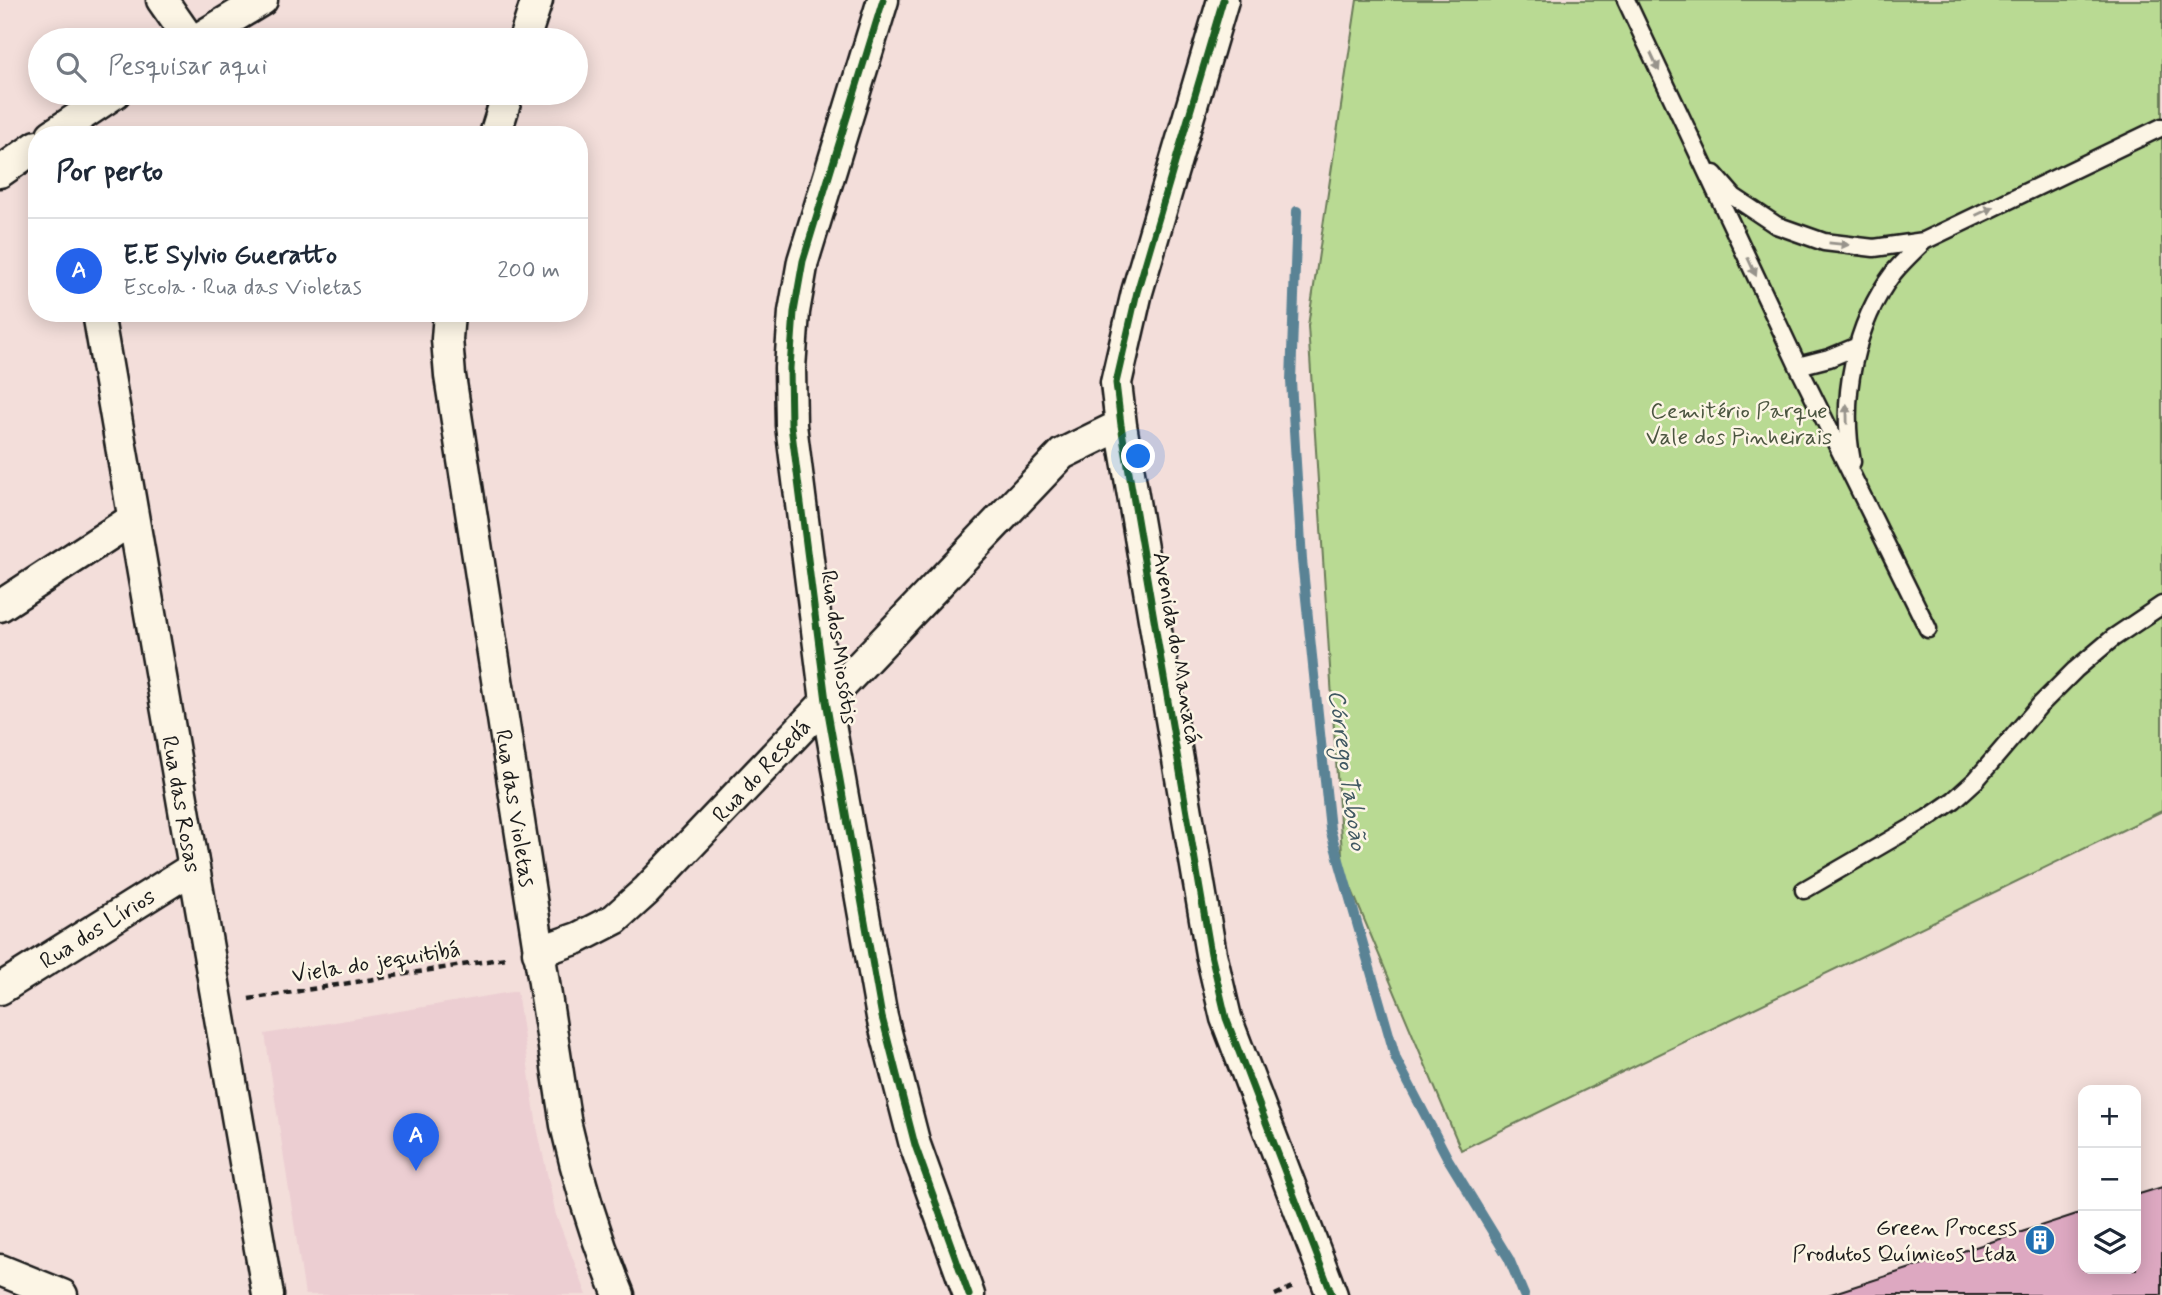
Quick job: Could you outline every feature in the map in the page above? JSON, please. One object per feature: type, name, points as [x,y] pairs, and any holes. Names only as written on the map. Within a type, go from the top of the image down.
[{"type":"street","points":[[162,0],[182,28]]},
{"type":"street","points":[[216,28],[262,0]]},
{"type":"street","points":[[528,28],[537,0]]},
{"type":"street","name":"Rua dos Miosótis","points":[[883,0],[803,261],[794,312],[790,368],[791,425],[826,701],[882,1017],[915,1145],[969,1295]]},
{"type":"street","name":"Avenida do Manacá","points":[[1223,0],[1137,292],[1116,383],[1211,954],[1226,1018],[1332,1295]]},
{"type":"street","points":[[69,126],[98,105]]},
{"type":"street","points":[[498,126],[504,105]]},
{"type":"street","points":[[0,172],[28,152]]},
{"type":"street","name":"Rua das Rosas","points":[[100,322],[268,1295]]},
{"type":"street","name":"Rua das Violetas","points":[[448,322],[450,376],[568,1136],[598,1244],[618,1295]]},
{"type":"street","name":"Rua do Resedá","points":[[538,952],[578,938],[615,919],[646,891],[1062,454],[1121,425]]},
{"type":"street","points":[[0,606],[133,519]]},
{"type":"street","name":"Rua dos Lírios","points":[[0,989],[193,868]]},
{"type":"street","points":[[0,1270],[61,1295]]},
{"type":"lane","points":[[1626,0],[1798,366],[1928,629]]},
{"type":"lane","points":[[1701,159],[1734,197],[1776,225],[1824,243],[1874,248],[1924,240],[2162,127]]},
{"type":"lane","points":[[1856,482],[1848,439],[1847,395],[1858,345],[1871,310],[1894,273],[1924,240]]},
{"type":"lane","points":[[1798,366],[1829,358],[1858,345]]},
{"type":"lane","points":[[1804,890],[1954,800],[1976,780],[2040,705],[2075,670],[2113,638],[2162,606]]},
{"type":"shaded area","points":[[517,991],[537,1127],[556,1215],[587,1295],[305,1295],[265,1034]]},
{"type":"green space","name":"Cemitério Parque Vale dos Pinheirais","points":[[1357,0],[2162,0],[2162,811],[1461,1150],[1343,869],[1308,326]]},
{"type":"building","name":"Green Process Produtos Químicos Ltda","points":[[2162,1187],[2162,1295],[1828,1295],[2078,1214],[2078,1274],[2141,1274],[2141,1193]]},
{"type":"waterway","name":"Córrego Taboão","points":[[1297,211],[1291,381],[1302,560],[1330,829],[1396,1059],[1448,1159],[1509,1259],[1524,1295]]},
{"type":"cycle path","points":[[883,0],[803,261],[794,312],[790,368],[791,425],[826,701],[882,1017],[915,1145],[969,1295]]},
{"type":"cycle path","points":[[1223,0],[1137,292],[1116,383],[1211,954],[1226,1018],[1332,1295]]},
{"type":"place","name":"E.E Sylvio Gueratto","points":[[416,1171]]},
{"type":"place","name":"Green Process Produtos Químicos Ltda","points":[[2040,1240]]}]
